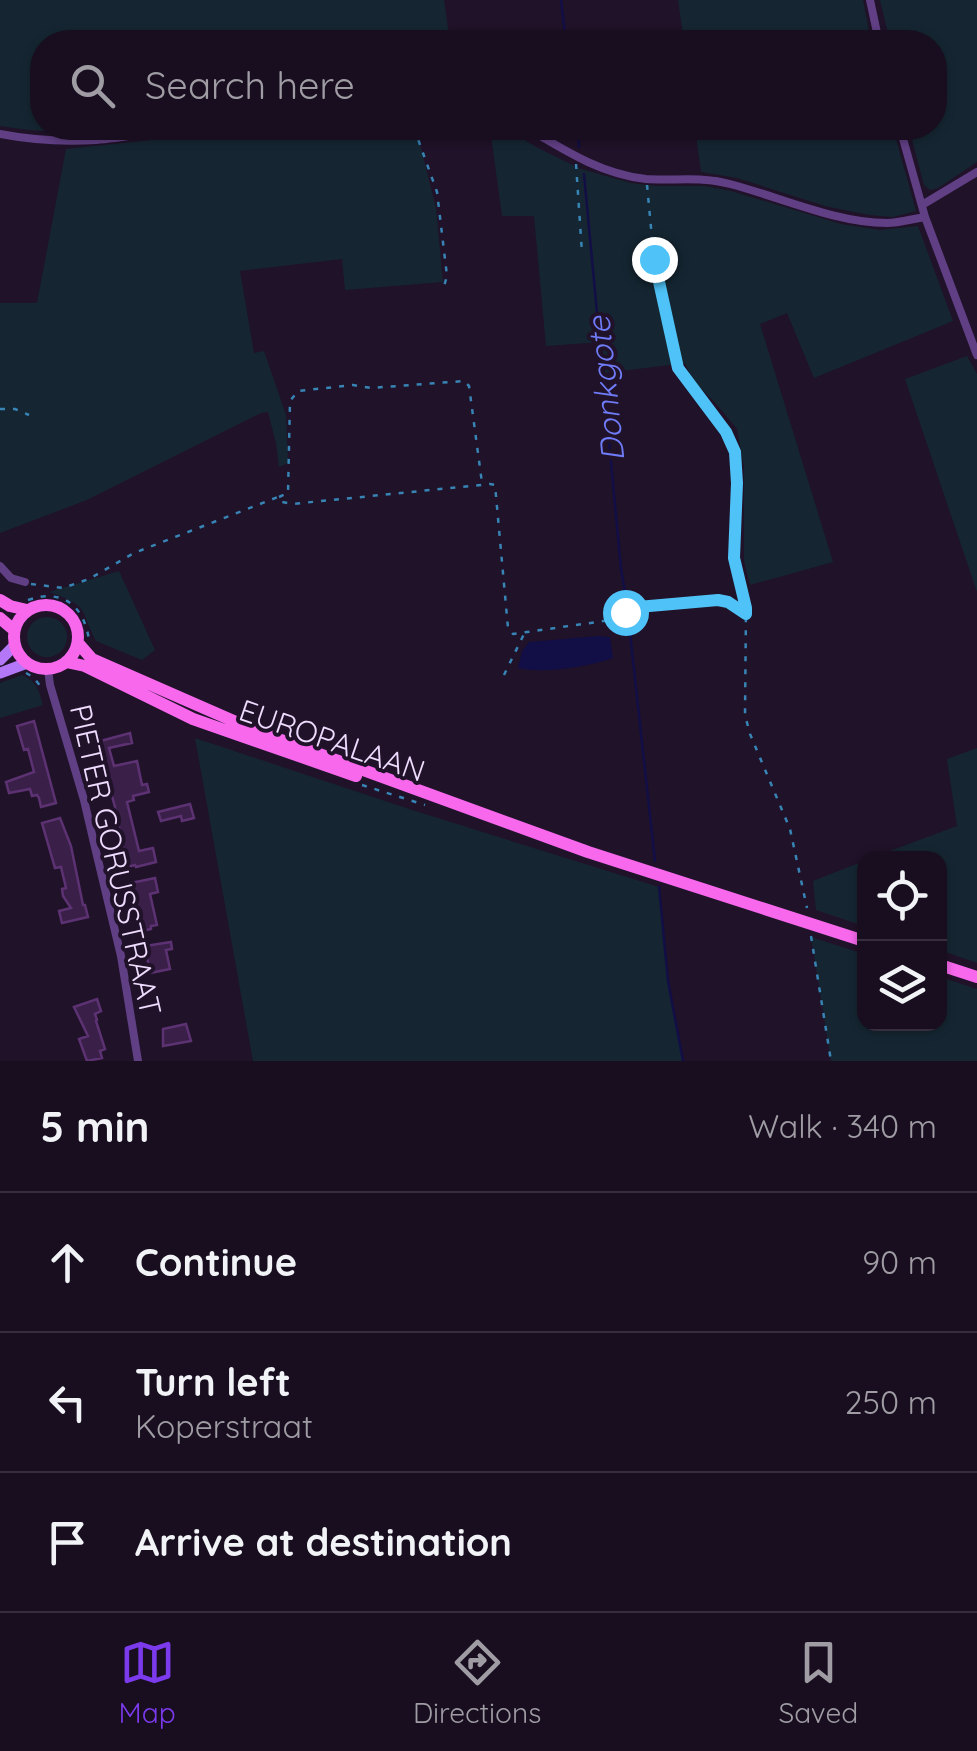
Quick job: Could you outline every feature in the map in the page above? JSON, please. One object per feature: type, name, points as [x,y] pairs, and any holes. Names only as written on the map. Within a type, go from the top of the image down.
[{"type":"main road","name":"EUROPALAAN","points":[[0,600],[10,606],[59,607],[75,622],[78,644],[92,659],[260,732],[588,852],[857,939]]},
{"type":"main road","points":[[0,660],[15,638],[25,605]]},
{"type":"main road","points":[[0,618],[15,638],[22,668]]},
{"type":"main road","points":[[0,673],[22,668],[48,669],[66,662],[78,644]]},
{"type":"main road","name":"EUROPALAAN","points":[[66,662],[85,666],[193,719],[588,852]]},
{"type":"main road","points":[[947,966],[977,976]]},
{"type":"street","points":[[870,0],[876,30]]},
{"type":"street","points":[[0,134],[30,138]]},
{"type":"street","points":[[49,140],[98,140]]},
{"type":"street","points":[[547,140],[575,157],[646,179],[726,182],[856,221],[890,223],[925,217]]},
{"type":"street","points":[[903,140],[925,217],[977,355]]},
{"type":"street","points":[[922,205],[977,172]]},
{"type":"street","points":[[0,566],[11,578],[24,582]]},
{"type":"street","name":"PIETER GORUSSTRAAT","points":[[48,669],[116,937],[138,1061]]},
{"type":"path","points":[[418,140],[437,192],[448,276],[444,286]]},
{"type":"path","points":[[575,157],[582,254]]},
{"type":"path","points":[[646,179],[654,259],[678,368],[719,421],[735,452],[734,558],[746,614],[744,715],[790,829],[831,1061]]},
{"type":"path","points":[[24,582],[52,588],[76,584],[134,553],[288,492],[290,401],[298,391],[464,381],[469,386],[483,484]]},
{"type":"path","points":[[0,409],[15,409],[29,415]]},
{"type":"path","points":[[278,497],[292,504],[483,484],[495,486],[508,628],[514,634],[611,620],[638,607],[718,600],[746,614]]},
{"type":"path","points":[[25,605],[48,596],[64,599],[85,619],[94,647]]},
{"type":"path","points":[[504,675],[525,633]]},
{"type":"path","points":[[22,668],[41,687]]},
{"type":"shaded area","points":[[0,0],[444,0],[448,30],[30,30],[30,130],[0,126]]},
{"type":"shaded area","points":[[678,0],[863,0],[869,30],[682,30]]},
{"type":"shaded area","points":[[880,0],[977,0],[977,162],[938,188],[930,190],[924,185],[912,140],[947,140],[947,30],[887,30]]},
{"type":"shaded area","points":[[152,140],[419,140],[436,208],[443,282],[345,290],[342,259],[240,271],[254,353],[264,351],[286,415],[288,463],[279,467],[268,412],[261,413],[87,500],[0,533],[0,303],[37,303],[66,149]]},
{"type":"shaded area","points":[[492,140],[524,140],[581,169],[631,183],[705,186],[841,224],[880,230],[918,226],[953,321],[814,378],[787,313],[760,324],[833,562],[750,585],[744,561],[744,467],[737,429],[692,379],[685,363],[605,373],[602,342],[546,346],[534,216],[502,216]]},
{"type":"shaded area","points":[[697,140],[896,140],[916,211],[893,217],[869,215],[825,206],[737,178],[701,172]]},
{"type":"shaded area","points":[[967,356],[977,374],[977,592],[905,379]]},
{"type":"shaded area","points":[[119,571],[155,650],[142,660],[96,641],[82,609],[49,592]]},
{"type":"shaded area","points":[[47,617],[61,623],[67,637],[61,651],[47,657],[33,651],[27,637],[33,623]]},
{"type":"shaded area","points":[[610,637],[613,658],[566,669],[518,668],[529,642]]},
{"type":"shaded area","points":[[22,675],[34,683],[43,705],[0,718],[0,683]]},
{"type":"shaded area","points":[[195,738],[659,887],[668,981],[683,1061],[253,1061]]},
{"type":"shaded area","points":[[977,748],[977,963],[947,952],[947,851],[890,851],[957,826],[947,759]]},
{"type":"shaded area","points":[[857,864],[857,924],[816,910],[813,881]]},
{"type":"shaded area","points":[[811,937],[857,952],[857,1031],[947,1031],[947,979],[977,989],[977,1061],[831,1061]]},
{"type":"building","points":[[34,721],[56,803],[41,807],[30,789],[9,793],[6,782],[34,772],[17,726]]},
{"type":"building","points":[[130,733],[132,743],[109,748],[114,766],[137,761],[142,785],[147,784],[149,792],[127,802],[139,851],[153,848],[156,862],[136,867],[127,867],[97,742]]},
{"type":"building","points":[[190,804],[194,818],[182,821],[181,816],[161,821],[158,812]]},
{"type":"building","points":[[60,818],[88,917],[62,923],[59,911],[71,908],[63,896],[62,889],[66,888],[61,867],[55,868],[42,823]]},
{"type":"building","points":[[155,878],[158,892],[150,894],[157,925],[142,931],[138,929],[131,883]]},
{"type":"building","points":[[171,942],[172,949],[166,950],[170,969],[150,973],[145,946]]},
{"type":"building","points":[[97,999],[101,1011],[95,1014],[96,1021],[105,1049],[100,1051],[102,1058],[87,1061],[79,1039],[88,1036],[74,1007]]},
{"type":"building","points":[[186,1024],[191,1041],[163,1046],[163,1029]]},
{"type":"waterway","name":"Donkgote","points":[[561,0],[565,30]]},
{"type":"waterway","name":"Donkgote","points":[[578,140],[579,147]]},
{"type":"waterway","name":"Donkgote","points":[[584,174],[627,604]]},
{"type":"waterway","name":"Donkgote","points":[[628,615],[655,861]]},
{"type":"waterway","name":"Donkgote","points":[[659,887],[668,981],[683,1061]]},
{"type":"route","points":[[625,612],[638,607],[718,600],[746,614],[734,558],[735,452],[726,432],[678,368],[654,259]]}]
